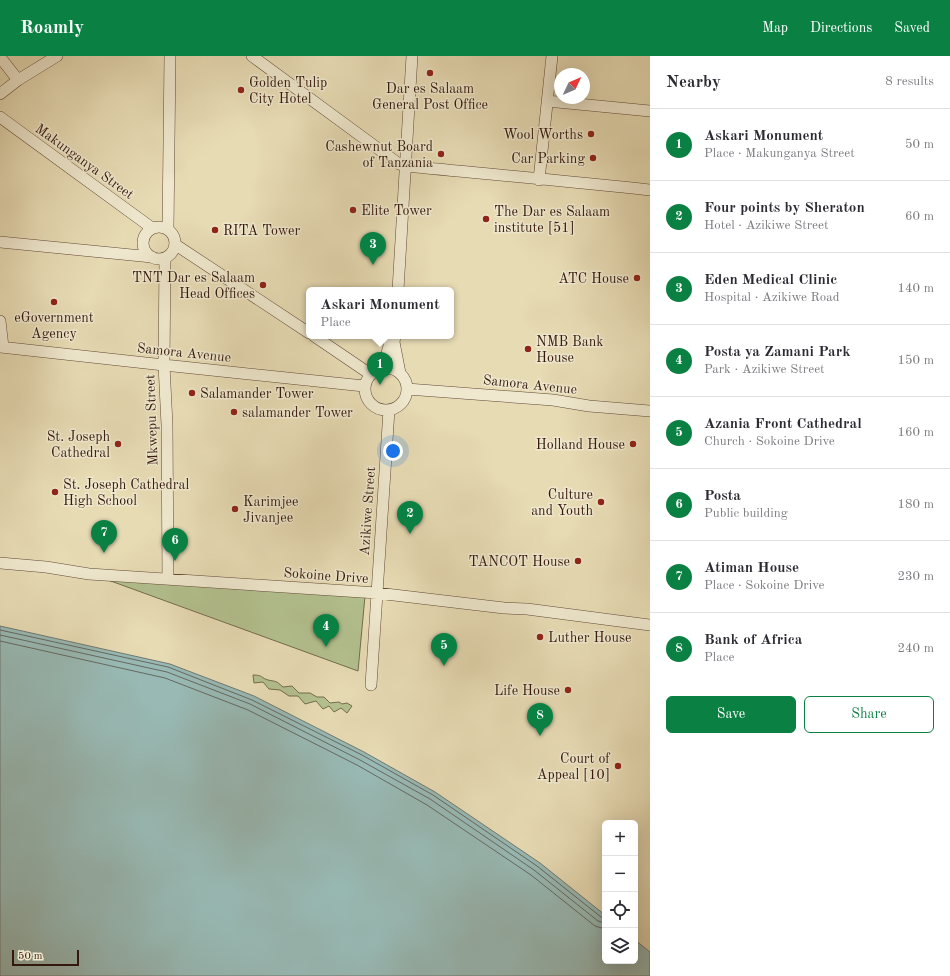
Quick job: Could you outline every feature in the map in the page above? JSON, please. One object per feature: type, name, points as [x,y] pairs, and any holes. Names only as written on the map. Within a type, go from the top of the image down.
[{"type":"street","points":[[0,94],[18,80],[57,56]]},
{"type":"street","points":[[168,229],[170,56]]},
{"type":"street","points":[[252,56],[402,165],[650,190]]},
{"type":"street","points":[[398,287],[405,56]]},
{"type":"street","points":[[392,287],[412,56]]},
{"type":"street","points":[[539,180],[552,56]]},
{"type":"street","points":[[0,57],[18,80]]},
{"type":"street","points":[[547,101],[650,111]]},
{"type":"street","points":[[0,112],[0,117]]},
{"type":"street","name":"Makunganya Street","points":[[0,117],[152,228]]},
{"type":"street","points":[[0,242],[161,259],[172,253],[176,245],[174,236],[168,229],[160,227],[152,228],[145,234],[143,244],[144,250],[152,257]]},
{"type":"street","points":[[176,245],[306,331]]},
{"type":"street","name":"Mkwepu Street","points":[[165,258],[164,365],[167,424],[168,580]]},
{"type":"street","points":[[0,321],[1,347]]},
{"type":"street","points":[[318,339],[370,374]]},
{"type":"street","points":[[383,367],[389,346],[389,339]]},
{"type":"street","points":[[394,339],[400,373],[406,383],[406,395],[398,406],[388,410],[378,409],[367,400],[364,393],[364,386],[370,374],[376,369],[383,367],[390,368],[400,373]]},
{"type":"street","name":"Samora Avenue","points":[[1,347],[364,386]]},
{"type":"street","name":"Samora Avenue","points":[[407,389],[553,400],[589,406],[650,411]]},
{"type":"street","name":"Azikiwe Street","points":[[371,685],[388,410]]},
{"type":"street","name":"Sokoine Drive","points":[[0,563],[46,567],[88,574],[377,594],[504,608],[528,609],[650,625]]},
{"type":"green space","points":[[108,580],[365,596],[358,671]]},
{"type":"green space","points":[[253,675],[279,683],[283,687],[292,686],[299,693],[310,693],[317,697],[324,697],[330,703],[347,703],[352,706],[347,713],[341,708],[334,712],[329,706],[323,709],[316,701],[305,704],[298,696],[289,696],[280,690],[269,689],[263,682],[254,683]]},
{"type":"water","points":[[0,626],[170,664],[254,696],[364,752],[435,792],[540,863],[602,913],[602,964],[638,964],[638,942],[650,952],[650,976],[0,976]]},
{"type":"place","name":"Dar es Salaam General Post Office","points":[[430,73]]},
{"type":"place","name":"Golden Tulip City Hotel","points":[[241,90]]},
{"type":"place","name":"Wool Worths","points":[[591,134]]},
{"type":"place","name":"Cashewnut Board of Tanzania","points":[[441,154]]},
{"type":"place","name":"Car Parking","points":[[593,158]]},
{"type":"place","name":"Elite Tower","points":[[353,210]]},
{"type":"place","name":"The Dar es Salaam institute [51]","points":[[486,219]]},
{"type":"place","name":"RITA Tower","points":[[215,230]]},
{"type":"place","name":"Eden Medical Clinic","points":[[373,265]]},
{"type":"place","name":"ATC House","points":[[637,278]]},
{"type":"place","name":"TNT Dar es Salaam Head Offices","points":[[263,285]]},
{"type":"place","name":"eGovernment Agency","points":[[54,302]]},
{"type":"place","name":"NMB Bank House","points":[[528,349]]},
{"type":"place","name":"Askari Monument","points":[[380,385]]},
{"type":"place","name":"Salamander Tower","points":[[192,393]]},
{"type":"place","name":"salamander Tower","points":[[234,412]]},
{"type":"place","name":"St. Joseph Cathedral","points":[[118,444]]},
{"type":"place","name":"Holland House","points":[[633,444]]},
{"type":"place","name":"St. Joseph Cathedral High School","points":[[55,492]]},
{"type":"place","name":"Culture and Youth","points":[[601,502]]},
{"type":"place","name":"Karimjee Jivanjee","points":[[235,509]]},
{"type":"place","name":"Four points by Sheraton","points":[[410,534]]},
{"type":"place","name":"Atiman House","points":[[104,553]]},
{"type":"place","name":"Posta","points":[[175,561]]},
{"type":"place","name":"TANCOT House","points":[[578,561]]},
{"type":"place","name":"Luther House","points":[[540,637]]},
{"type":"place","name":"Posta ya Zamani Park","points":[[326,647]]},
{"type":"place","name":"Azania Front Cathedral","points":[[444,666]]},
{"type":"place","name":"Life House","points":[[568,690]]},
{"type":"place","name":"Bank of Africa","points":[[540,736]]},
{"type":"place","name":"Court of Appeal [10]","points":[[618,766]]}]
